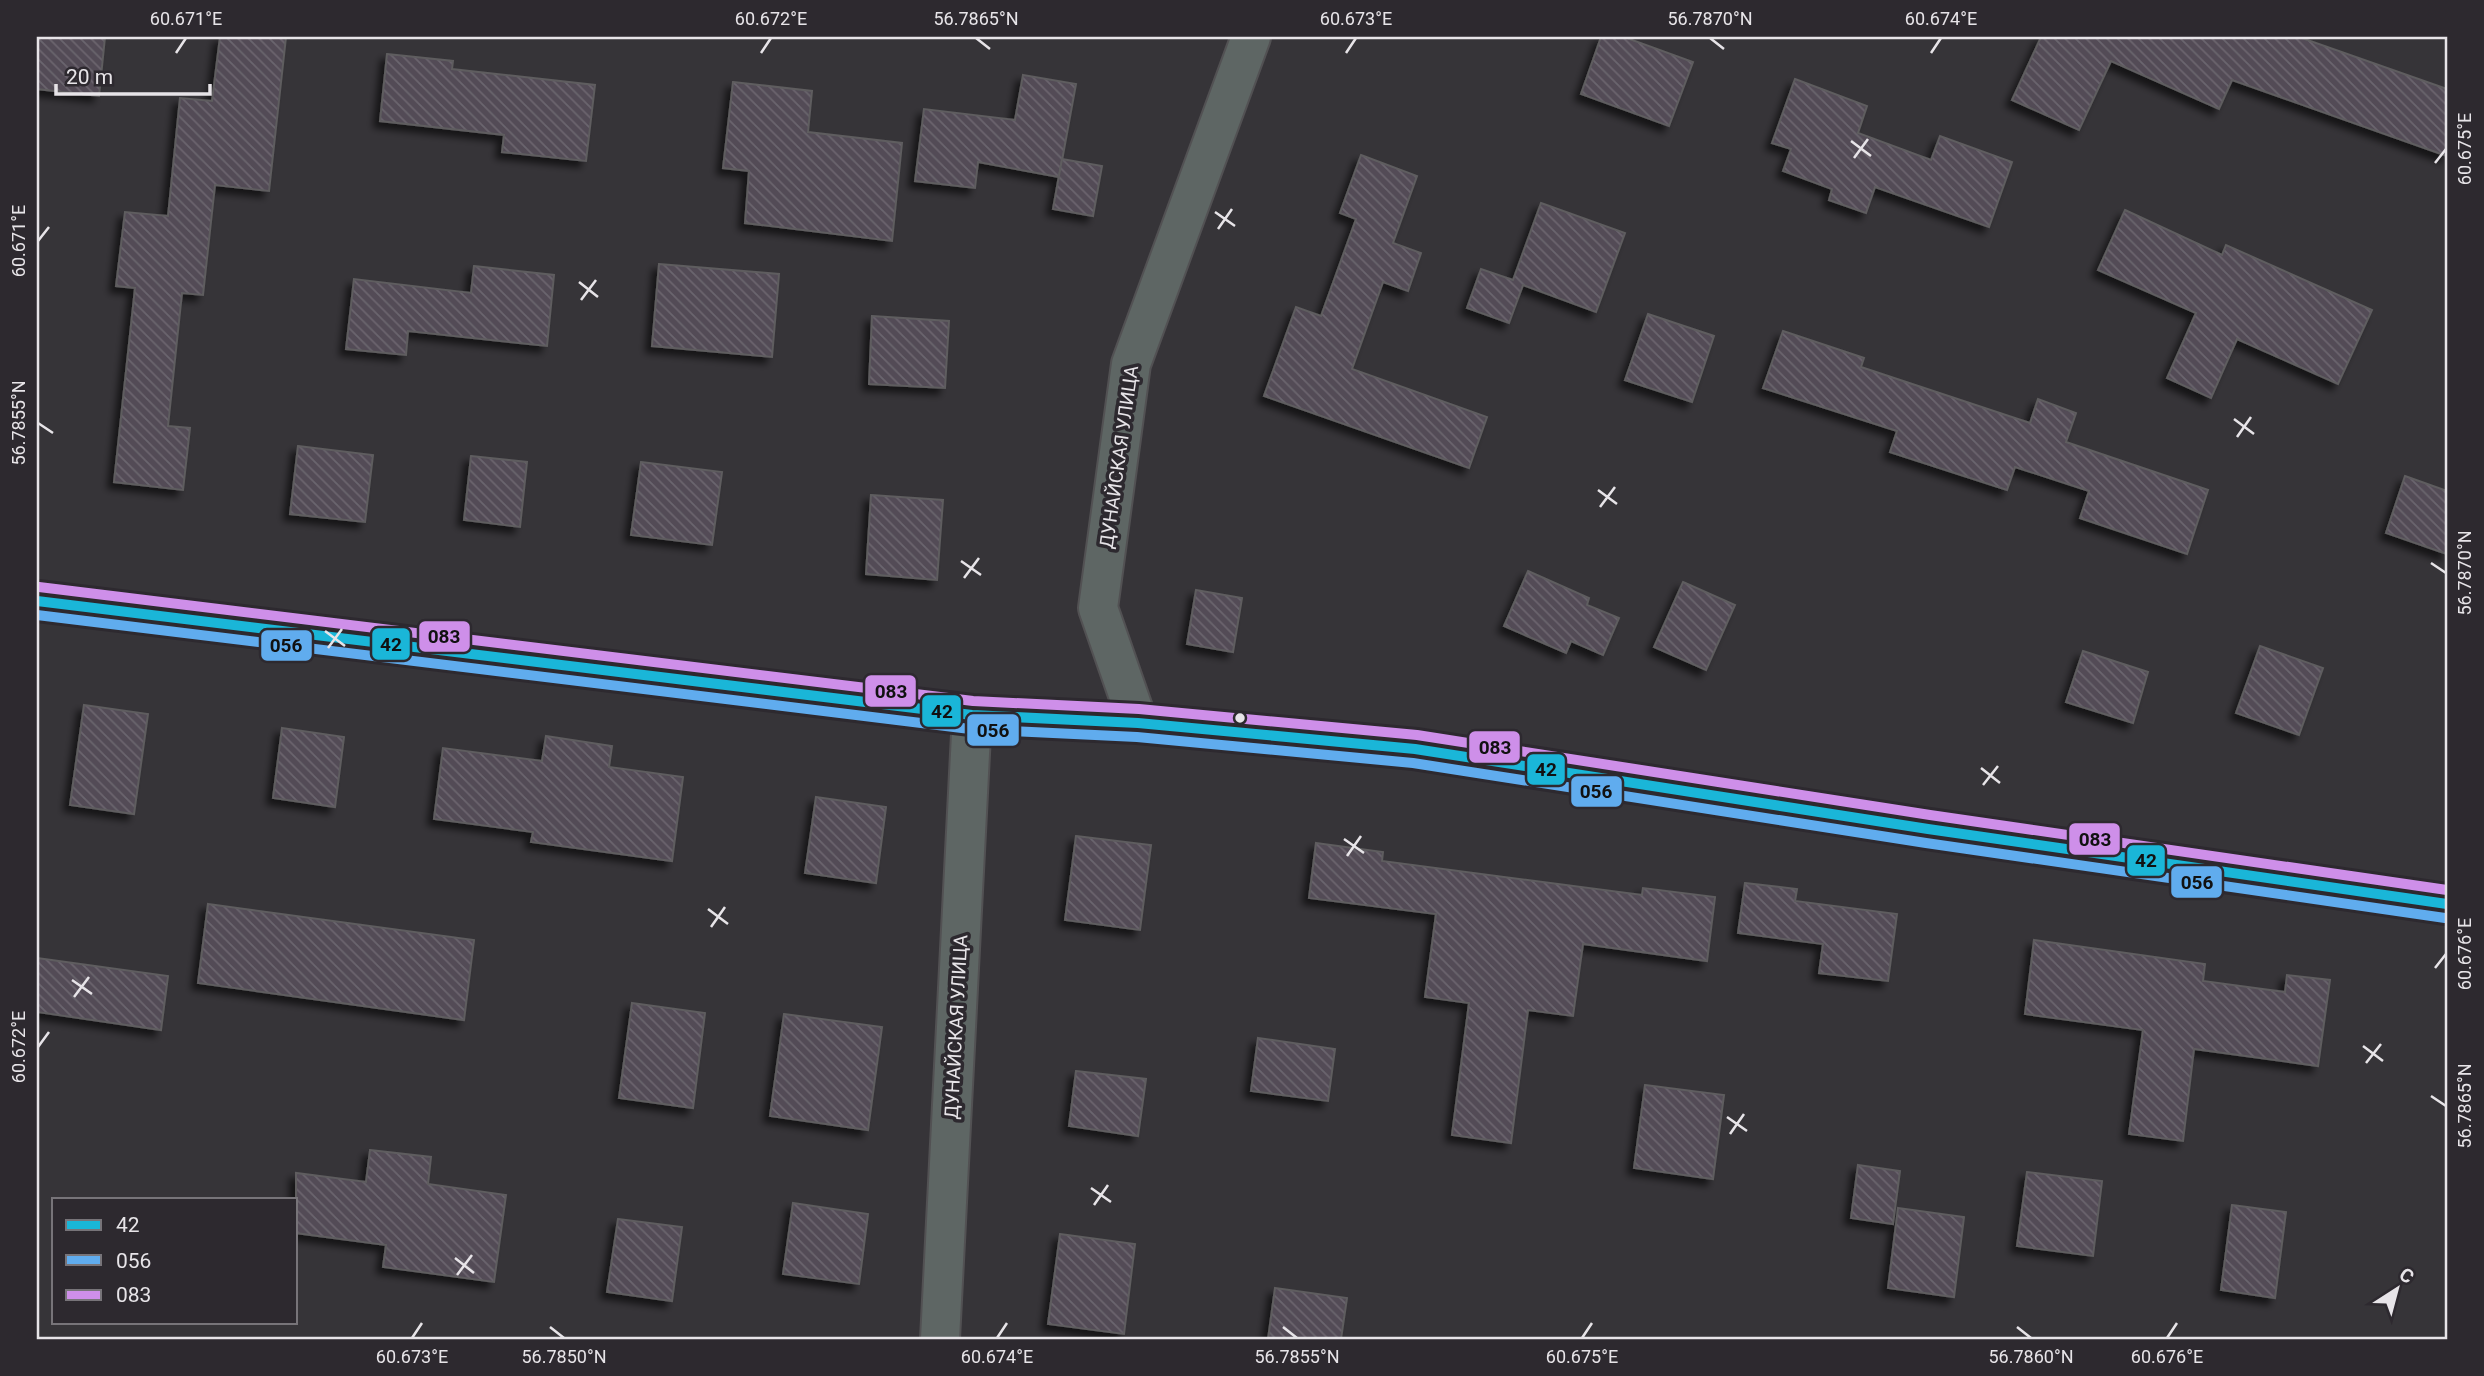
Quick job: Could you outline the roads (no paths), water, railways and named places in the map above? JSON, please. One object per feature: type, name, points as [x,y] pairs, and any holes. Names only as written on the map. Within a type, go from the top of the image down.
[{"type":"street","name":"ДУНАЙСКАЯ УЛИЦА","points":[[1138,723],[1098,608],[1131,364],[1251,37]]},
{"type":"street","points":[[37,601],[972,715],[1138,723],[1415,749],[1928,830],[2447,904]]},
{"type":"street","name":"ДУНАЙСКАЯ УЛИЦА","points":[[940,1339],[972,715]]}]
